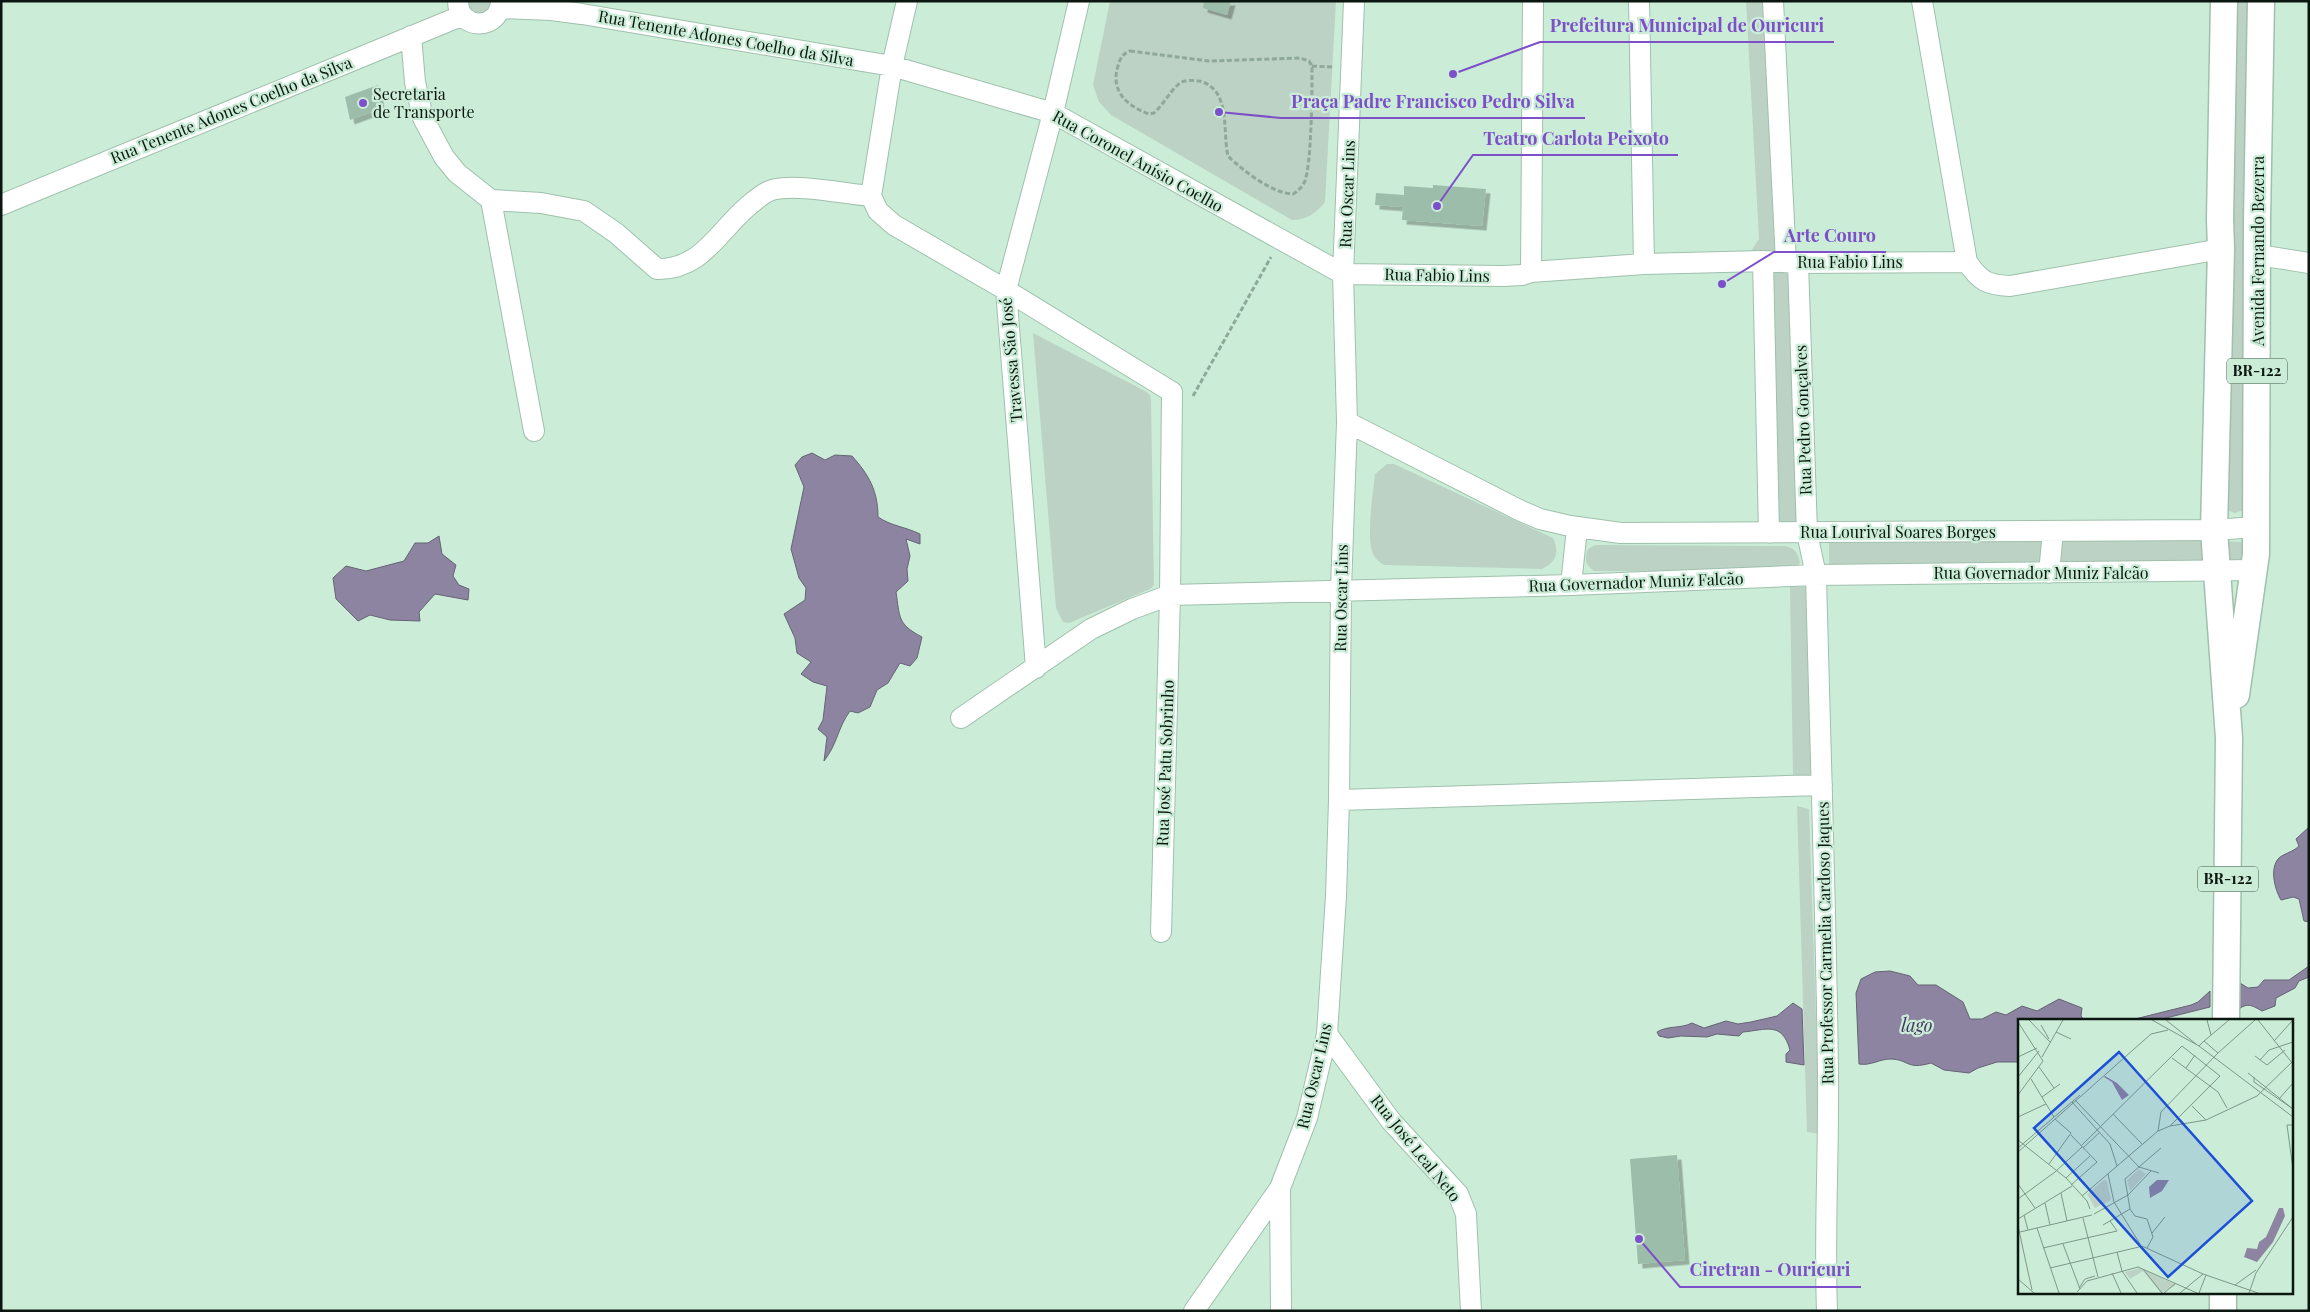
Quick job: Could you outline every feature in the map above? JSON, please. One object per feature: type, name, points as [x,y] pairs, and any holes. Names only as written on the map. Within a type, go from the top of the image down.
[{"type":"main road","name":"Avenida Fernando Bezerra","points":[[2224,1],[2221,249],[2214,530],[2215,572],[2229,738],[2226,1019]]},
{"type":"main road","name":"Avenida Fernando Bezerra","points":[[2229,738],[2255,570],[2261,1]]},
{"type":"main road","points":[[2221,151],[2258,151]]},
{"type":"main road","points":[[2223,1294],[2223,1311]]},
{"type":"street","points":[[908,1],[892,66],[871,196],[878,211],[894,225],[1006,290],[1172,392]]},
{"type":"street","name":"Travessa São José","points":[[1036,668],[1006,290],[1053,113],[1080,1]]},
{"type":"street","name":"Rua Oscar Lins","points":[[1280,1188],[1307,1118],[1327,1034],[1336,905],[1341,589],[1347,422],[1343,274],[1354,1]]},
{"type":"street","points":[[1531,272],[1533,1]]},
{"type":"street","points":[[1639,1],[1644,264]]},
{"type":"street","name":"Rua Pedro Gonçalves","points":[[1774,1],[1792,263],[1807,533],[1816,575]]},
{"type":"street","points":[[1922,1],[1967,262],[1978,277],[1984,281],[2010,286],[2221,249]]},
{"type":"street","points":[[460,8],[466,21],[480,25],[493,20],[500,5]]},
{"type":"street","name":"Rua Tenente Adones Coelho da Silva","points":[[500,5],[582,14],[892,66]]},
{"type":"street","name":"Rua Tenente Adones Coelho da Silva","points":[[1,205],[411,36],[460,8]]},
{"type":"street","points":[[411,36],[418,97],[423,118],[433,140],[457,173],[491,200],[542,203],[584,211],[611,229],[657,269],[670,269],[690,263],[707,249],[748,206],[765,193],[773,190],[805,189],[871,196]]},
{"type":"street","name":"Rua Coronel Anísio Coelho","points":[[892,66],[1053,113],[1343,274]]},
{"type":"street","points":[[491,200],[534,431]]},
{"type":"street","points":[[2258,255],[2309,263]]},
{"type":"street","points":[[1763,261],[1769,534]]},
{"type":"street","name":"Rua Fabio Lins","points":[[1343,274],[1502,276],[1522,275],[1531,272],[1644,264],[1763,261],[1792,263],[1967,262]]},
{"type":"street","name":"Rua José Patu Sobrinho","points":[[1161,932],[1170,594],[1172,392]]},
{"type":"street","name":"Rua Lourival Soares Borges","points":[[1347,422],[1519,510],[1540,518],[1578,528],[1621,533],[2053,532],[2214,530],[2256,527]]},
{"type":"street","points":[[1571,585],[1578,528]]},
{"type":"street","points":[[2049,573],[2053,532]]},
{"type":"street","name":"Rua Governador Muniz Falcão","points":[[961,718],[1091,629],[1132,609],[1170,594],[1571,585],[1816,575],[2215,572],[2255,570]]},
{"type":"street","name":"Rua Professor Carmelia Cardoso Jaques","points":[[1816,575],[1829,1124],[1825,1209],[1827,1311]]},
{"type":"street","points":[[1339,800],[1822,785]]},
{"type":"street","name":"Rua José Leal Neto","points":[[1327,1034],[1391,1121],[1458,1194],[1466,1214],[1471,1311]]},
{"type":"street","points":[[1194,1311],[1280,1188]]},
{"type":"street","points":[[1280,1188],[1282,1311]]},
{"type":"path","points":[[1130,51],[1177,59],[1209,61],[1300,58],[1309,60],[1312,66],[1308,166],[1300,190],[1293,194],[1286,194],[1272,188],[1228,156],[1222,104],[1214,89],[1206,84],[1191,81],[1180,84],[1158,110],[1149,114],[1128,104],[1116,85],[1118,65],[1124,53],[1130,51]]},
{"type":"path","points":[[1172,392],[1190,402],[1281,239]]},
{"type":"green space","points":[[467,1],[493,2],[484,16],[469,11]]},
{"type":"green space","points":[[1110,1],[1336,1],[1325,202],[1311,215],[1292,220],[1111,115],[1099,102],[1093,85]]},
{"type":"green space","points":[[1746,1],[1767,1],[1779,252],[1749,254],[1759,239]]},
{"type":"green space","points":[[2234,1],[2255,1],[2243,510],[2235,513],[2226,510]]},
{"type":"green space","points":[[1779,271],[1789,275],[1799,518],[1795,524],[1783,524],[1779,520],[1773,274]]},
{"type":"green space","points":[[1033,333],[1145,391],[1150,395],[1151,401],[1154,585],[1150,589],[1069,623],[1063,622],[1056,608]]},
{"type":"green space","points":[[1387,464],[1394,464],[1553,538],[1556,553],[1553,560],[1542,569],[1384,565],[1373,554],[1370,527],[1375,474]]},
{"type":"green space","points":[[2207,540],[2206,563],[1829,564],[1829,543]]},
{"type":"green space","points":[[2221,541],[2242,542],[2242,566],[2220,567]]},
{"type":"green space","points":[[1595,545],[1785,546],[1796,552],[1800,563],[1796,569],[1790,571],[1594,571],[1587,564],[1586,556],[1588,549]]},
{"type":"green space","points":[[1790,587],[1809,587],[1811,776],[1793,776]]},
{"type":"green space","points":[[1797,806],[1809,809],[1820,1134],[1807,1132]]},
{"type":"water","points":[[812,453],[825,460],[835,455],[852,456],[868,477],[874,491],[878,517],[920,534],[920,544],[906,539],[910,556],[907,569],[908,581],[896,592],[901,619],[908,628],[922,637],[917,658],[910,666],[900,663],[888,683],[877,690],[870,707],[858,713],[850,711],[824,761],[827,737],[818,729],[823,720],[827,686],[813,682],[801,674],[811,662],[797,653],[795,638],[784,614],[805,600],[806,588],[799,578],[791,549],[804,487],[795,465],[802,457]]},
{"type":"water","points":[[439,536],[442,554],[456,565],[453,576],[459,585],[469,589],[468,600],[435,594],[419,612],[420,621],[390,620],[370,615],[358,621],[336,599],[333,578],[346,566],[366,571],[404,561],[415,543],[428,543]]},
{"type":"water","points":[[2309,827],[2309,922],[2304,921],[2299,899],[2293,897],[2281,900],[2275,885],[2274,867],[2279,858],[2299,846],[2296,839]]},
{"type":"water","points":[[2309,966],[2309,977],[2299,981],[2295,988],[2276,998],[2275,1006],[2262,1011],[2248,1005],[2239,1009],[2240,983],[2248,988],[2258,987],[2264,980],[2289,980]]},
{"type":"water","name":"lago","points":[[1890,971],[1910,976],[1918,985],[1936,985],[1963,1002],[1970,1019],[1982,1019],[1996,1012],[2006,1015],[2022,1006],[2037,1011],[2059,999],[2082,1008],[2081,1016],[2083,1019],[2018,1019],[2018,1062],[1997,1062],[1969,1073],[1944,1070],[1931,1063],[1912,1065],[1891,1059],[1859,1064],[1856,993],[1861,979],[1875,972]]},
{"type":"water","points":[[2210,991],[2210,1007],[2162,1019],[2135,1019],[2191,1005],[2198,1002]]},
{"type":"water","points":[[1793,1003],[1802,1009],[1804,1065],[1786,1062],[1786,1054],[1790,1050],[1787,1041],[1778,1031],[1772,1029],[1743,1032],[1739,1036],[1717,1034],[1707,1037],[1681,1036],[1668,1038],[1659,1036],[1657,1032],[1666,1028],[1692,1023],[1704,1028],[1726,1021],[1738,1024],[1751,1022],[1777,1016]]},
{"type":"building","points":[[1204,1],[1231,1],[1227,15],[1203,8]]},
{"type":"building","name":"Secretaria de Transporte","points":[[378,85],[380,109],[350,120],[345,97]]},
{"type":"building","points":[[1433,185],[1486,189],[1482,226],[1402,220],[1403,207],[1375,205],[1376,193],[1404,195],[1404,186],[1433,188]]},
{"type":"building","points":[[1677,1155],[1685,1260],[1638,1264],[1630,1159]]},
{"type":"place","name":"Prefeitura Municipal de Ouricuri","points":[[1453,74]]},
{"type":"place","name":"Secretaria de Transporte","points":[[363,103]]},
{"type":"place","name":"Praça Padre Francisco Pedro Silva","points":[[1219,112]]},
{"type":"place","name":"Teatro Carlota Peixoto","points":[[1437,206]]},
{"type":"place","name":"Arte Couro","points":[[1722,284]]},
{"type":"place","name":"Ciretran - Ouricuri","points":[[1639,1239]]}]
